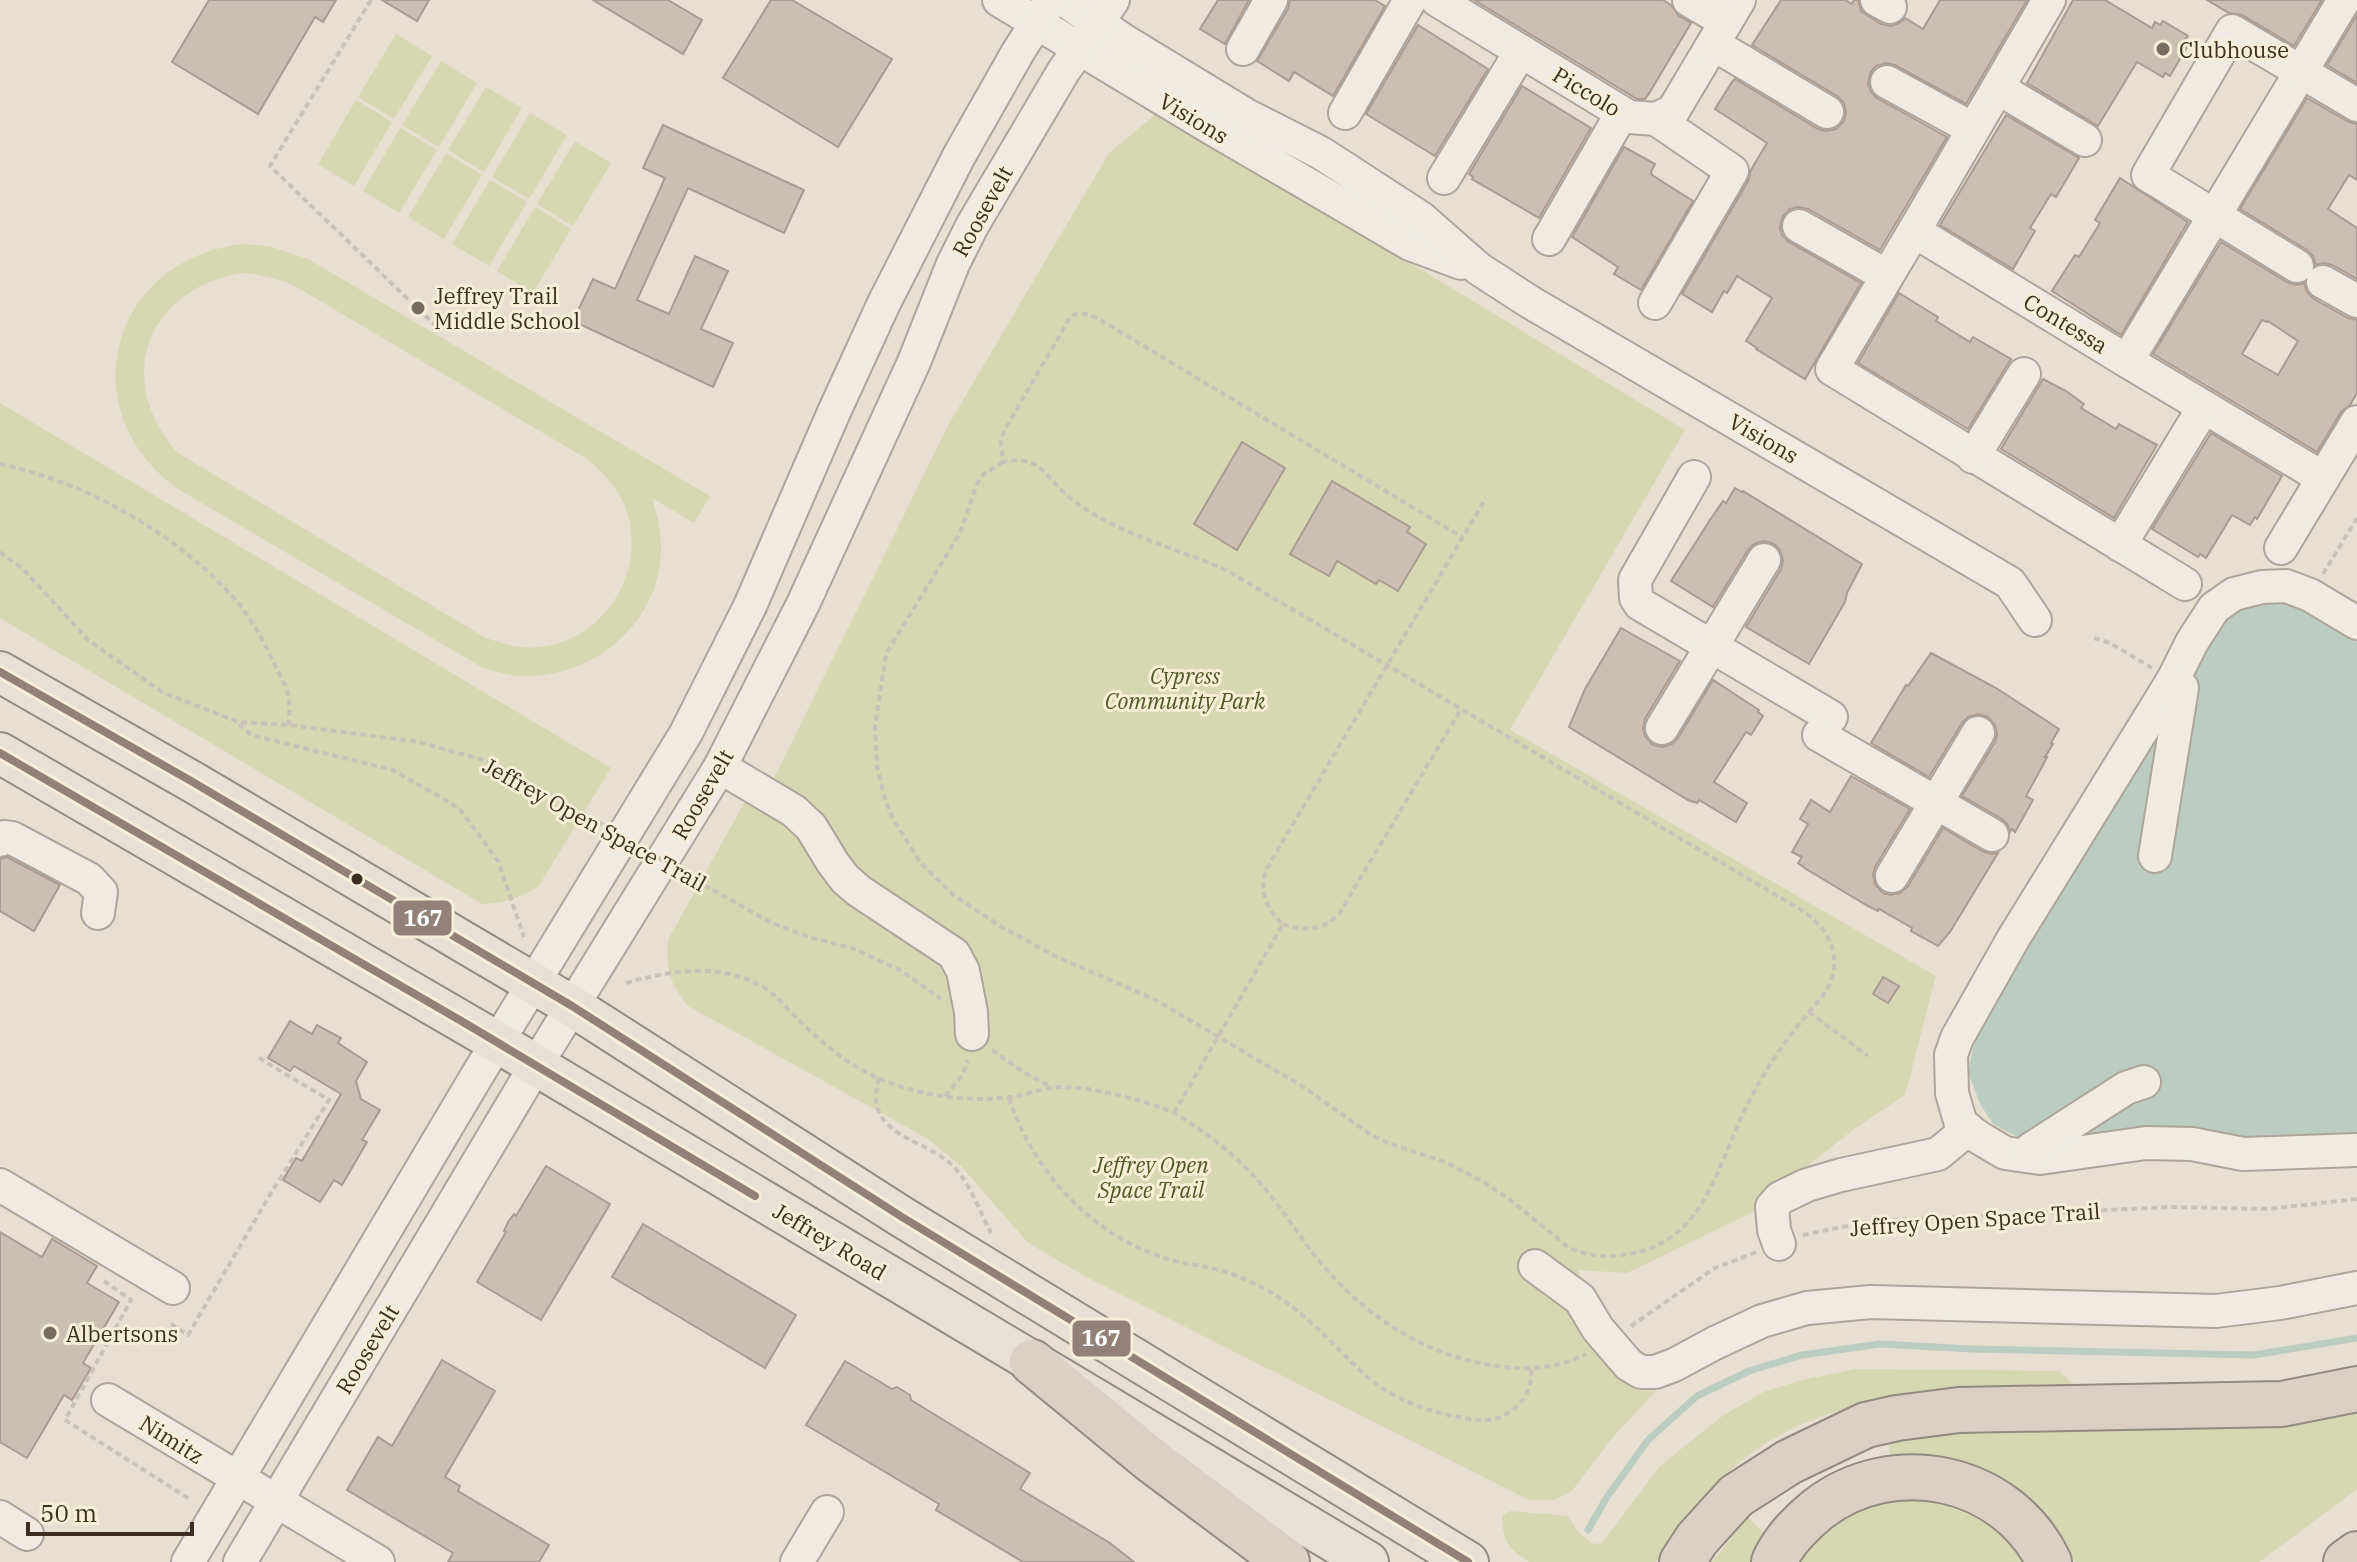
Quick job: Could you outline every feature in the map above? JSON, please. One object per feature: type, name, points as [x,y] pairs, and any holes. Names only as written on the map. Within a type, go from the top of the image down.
[{"type":"highway","points":[[1032,1362],[1151,1460],[1287,1562]]},
{"type":"highway","points":[[1682,1562],[1697,1539],[1736,1496],[1789,1462],[1866,1425],[1959,1410],[2282,1404],[2357,1389]]},
{"type":"highway","points":[[1774,1562],[1805,1520],[1845,1491],[1866,1483],[1911,1476],[1945,1481],[1990,1499],[2004,1508],[2037,1541],[2049,1562]]},
{"type":"highway","points":[[2346,1562],[2357,1554]]},
{"type":"main road","points":[[2,682],[205,789],[534,983],[902,1217],[1468,1562]]},
{"type":"main road","name":"Jeffrey Road","points":[[0,753],[536,1065],[1368,1562]]},
{"type":"street","name":"Visions","points":[[999,0],[1044,11],[1078,48],[1316,190],[1410,244],[1479,269]]},
{"type":"street","name":"Visions","points":[[1064,0],[1105,11],[1126,42],[1246,115],[1321,153],[1421,218],[1479,269],[1530,302],[2010,583],[2035,620]]},
{"type":"street","points":[[1243,49],[1271,0]]},
{"type":"street","points":[[1345,113],[1410,0]]},
{"type":"street","name":"Piccolo","points":[[1437,0],[1629,117],[1656,119]]},
{"type":"street","points":[[1689,0],[1726,22],[1827,112]]},
{"type":"street","points":[[2049,0],[1832,369],[2185,584]]},
{"type":"street","name":"Contessa","points":[[1914,231],[2127,361],[2344,0]]},
{"type":"street","name":"Roosevelt","points":[[188,1562],[497,1042],[686,733],[750,606],[884,303],[959,156],[1044,11]]},
{"type":"street","name":"Roosevelt","points":[[240,1562],[536,1065],[720,767],[803,604],[914,362],[953,264],[972,226],[1078,48],[1105,11]]},
{"type":"street","points":[[1656,119],[1673,111],[1726,22]]},
{"type":"street","points":[[2357,105],[2232,31],[2148,175],[2357,301]]},
{"type":"street","points":[[1444,178],[1521,51]]},
{"type":"street","points":[[1887,82],[1973,129]]},
{"type":"street","points":[[1998,88],[2085,140]]},
{"type":"street","points":[[1549,239],[1622,113]]},
{"type":"street","points":[[1655,303],[1732,171],[1656,119]]},
{"type":"street","points":[[1799,226],[1887,276]]},
{"type":"street","points":[[2127,361],[2323,478]]},
{"type":"street","points":[[1973,457],[2024,374]]},
{"type":"street","points":[[2120,545],[2204,407]]},
{"type":"street","points":[[2281,548],[2357,422]]},
{"type":"street","points":[[1694,477],[1635,580],[1636,598],[1640,604],[1711,646],[1936,803],[1992,835]]},
{"type":"street","points":[[1662,728],[1764,560]]},
{"type":"street","points":[[2357,623],[2310,595],[2286,586],[2262,587],[2234,594],[2214,608],[2173,680],[2021,925],[1957,1038],[1951,1055],[1952,1093],[1961,1124],[2005,1153],[2040,1158],[2146,1143],[2192,1144],[2243,1154],[2357,1150]]},
{"type":"street","points":[[2155,856],[2182,688],[2173,680]]},
{"type":"street","points":[[1892,876],[1978,733]]},
{"type":"street","points":[[720,767],[794,811],[811,827],[845,879],[954,954],[963,971],[972,1034]]},
{"type":"street","points":[[0,840],[12,838],[89,879],[101,892],[98,913]]},
{"type":"street","points":[[2029,1156],[2031,1149],[2126,1088],[2144,1082]]},
{"type":"street","points":[[1779,1244],[1772,1207],[1780,1198],[1807,1185],[1841,1175],[1938,1154],[1968,1129]]},
{"type":"street","points":[[0,1185],[173,1288]]},
{"type":"street","points":[[1535,1266],[1580,1299],[1598,1329],[1629,1365],[1641,1372],[1655,1372],[1674,1365],[1762,1321],[1807,1308],[1871,1302],[2216,1311],[2280,1303],[2357,1288]]},
{"type":"street","name":"Nimitz","points":[[108,1400],[378,1562]]},
{"type":"street","points":[[797,1562],[827,1512]]},
{"type":"path","points":[[371,0],[270,166],[439,329]]},
{"type":"path","points":[[1003,462],[1001,442],[1004,431],[1071,316],[1085,313],[1462,537]]},
{"type":"path","points":[[1023,461],[1038,466],[1064,493],[1102,519],[1137,537],[1226,570],[1813,918],[1829,939],[1834,958],[1829,987],[1778,1052],[1758,1084],[1715,1180],[1695,1214],[1677,1233],[1647,1250],[1619,1255],[1578,1252],[1484,1182],[1445,1162],[1371,1135],[1317,1096],[1154,999],[1055,956],[961,900],[935,880],[898,829],[885,799],[877,767],[875,727],[886,654],[960,533],[977,484],[984,474],[1003,462],[1023,461]]},
{"type":"path","points":[[0,464],[88,493],[129,515],[198,564],[237,601],[266,646],[289,696],[289,725]]},
{"type":"path","points":[[1461,709],[1339,914],[1319,927],[1302,929],[1283,924],[1266,902],[1262,885],[1264,875],[1486,498]]},
{"type":"path","points":[[2317,584],[2357,518]]},
{"type":"path","name":"Jeffrey Open Space Trail","points":[[0,552],[24,570],[88,640],[162,692],[238,722],[289,725],[419,742],[490,762],[572,806],[772,923],[852,948],[902,971],[942,1000]]},
{"type":"path","points":[[2094,638],[2110,643],[2173,680]]},
{"type":"path","points":[[238,722],[251,735],[393,770],[459,808],[498,861],[524,937]]},
{"type":"path","points":[[1174,1113],[1283,924]]},
{"type":"path","name":"Jeffrey Open Space Trail","points":[[626,983],[659,974],[698,971],[733,975],[761,986],[850,1063],[879,1078],[921,1092],[969,1099],[1008,1097],[1051,1087],[1086,1089],[1174,1113],[1221,1145],[1252,1173],[1326,1270],[1360,1304],[1386,1324],[1421,1344],[1462,1359],[1505,1368],[1531,1369],[1558,1365],[1580,1357],[1609,1342],[1715,1268],[1798,1236],[1871,1221],[2173,1207],[2269,1209],[2357,1199]]},
{"type":"path","points":[[1809,1012],[1868,1056]]},
{"type":"path","points":[[945,1096],[962,1076],[970,1053],[972,1034]]},
{"type":"path","name":"Jeffrey Open Space Trail","points":[[972,1034],[998,1055],[1051,1087]]},
{"type":"path","points":[[171,1324],[188,1335],[329,1100],[259,1058]]},
{"type":"path","points":[[879,1078],[875,1089],[881,1118],[905,1139],[931,1151],[954,1167],[967,1185],[995,1241]]},
{"type":"path","points":[[1008,1097],[1026,1140],[1051,1176],[1081,1210],[1115,1235],[1148,1252],[1239,1276],[1275,1295],[1314,1324],[1367,1376],[1395,1396],[1440,1414],[1495,1419],[1520,1404],[1530,1385],[1531,1369]]},
{"type":"green space","points":[[396,34],[432,56],[394,119],[358,97]]},
{"type":"green space","points":[[441,61],[477,83],[439,147],[402,125]]},
{"type":"green space","points":[[486,87],[522,108],[484,172],[448,150]]},
{"type":"green space","points":[[356,100],[392,122],[354,186],[318,164]]},
{"type":"green space","points":[[530,113],[567,135],[529,199],[492,177]]},
{"type":"green space","name":"Cypress Community Park","points":[[1157,113],[1193,131],[1685,430],[1510,730],[1936,976],[1905,1095],[1812,1162],[1759,1209],[1627,1273],[1577,1270],[1656,1391],[1612,1438],[1572,1491],[1555,1500],[1529,1500],[1086,1277],[1027,1242],[962,1167],[928,1139],[688,1006],[670,976],[668,940],[748,796],[769,788],[950,422],[1109,153]]},
{"type":"green space","points":[[400,128],[437,150],[399,213],[363,191]]},
{"type":"green space","points":[[575,141],[611,163],[573,226],[537,204]]},
{"type":"green space","points":[[446,153],[482,175],[444,239],[408,217]]},
{"type":"green space","points":[[490,180],[527,202],[489,266],[452,244]]},
{"type":"green space","points":[[535,207],[571,229],[533,293],[497,271]]},
{"type":"green space","points":[[243,244],[269,246],[308,259],[710,496],[694,523],[652,498],[660,531],[660,564],[654,588],[629,630],[611,647],[568,670],[519,676],[483,668],[181,491],[146,459],[124,422],[116,383],[119,345],[135,309],[161,278],[197,256]],"holes":[[[243,273],[265,276],[300,289],[587,459],[604,475],[625,506],[631,532],[630,558],[624,583],[611,605],[594,624],[573,638],[548,646],[521,647],[486,638],[178,453],[158,425],[147,397],[144,368],[150,342],[163,318],[183,297],[210,282]]]},
{"type":"green space","points":[[0,403],[611,768],[538,887],[511,899],[482,904],[0,618]]},
{"type":"green space","points":[[1857,1369],[2059,1371],[2076,1387],[1928,1394],[1881,1400],[1836,1412],[1792,1429],[1750,1454],[1711,1489],[1656,1562],[1529,1562],[1508,1543],[1502,1516],[1510,1511],[1568,1516],[1578,1532],[1593,1544],[1602,1543],[1660,1466],[1721,1417],[1763,1392]]},
{"type":"green space","points":[[2357,1406],[2357,1489],[2259,1562],[2075,1562],[2055,1528],[2016,1492],[1973,1469],[1890,1456],[1888,1436]]},
{"type":"green space","points":[[1926,1498],[1956,1507],[1983,1520],[2005,1537],[2025,1562],[1799,1562],[1822,1533],[1853,1511],[1882,1501]]},
{"type":"green space","points":[[1748,1517],[1766,1536],[1752,1562],[1712,1562]]},
{"type":"shaded area","points":[[2262,599],[2290,600],[2357,639],[2357,1135],[2047,1145],[2019,1138],[1993,1124],[1980,1104],[1968,1072],[1976,1035],[2216,624],[2235,607]]},
{"type":"building","points":[[209,0],[336,0],[323,22],[315,17],[258,114],[172,62]]},
{"type":"building","points":[[382,0],[429,0],[417,21]]},
{"type":"building","points":[[593,0],[668,0],[702,20],[683,54]]},
{"type":"building","points":[[771,0],[792,0],[892,59],[838,147],[723,78]]},
{"type":"building","points":[[1218,0],[1249,0],[1225,44],[1200,29]]},
{"type":"building","points":[[1290,0],[1375,0],[1385,6],[1333,96],[1294,72],[1289,81],[1257,61],[1288,9]]},
{"type":"building","points":[[1474,0],[1663,0],[1691,23],[1650,92],[1645,99],[1637,99]]},
{"type":"building","points":[[1781,0],[1845,0],[1852,4],[1858,0],[1861,11],[1881,24],[1891,26],[1905,18],[1923,29],[1940,0],[2027,0],[1966,104],[1895,65],[1886,63],[1876,66],[1871,72],[1868,83],[1877,98],[1947,137],[1880,250],[1808,209],[1790,209],[1783,216],[1780,227],[1782,235],[1789,242],[1861,283],[1805,379],[1746,341],[1772,298],[1737,276],[1712,312],[1682,294],[1767,143],[1715,109],[1732,82],[1735,79],[1818,129],[1836,129],[1844,121],[1844,103],[1837,96],[1752,45]]},
{"type":"building","points":[[2073,0],[2105,0],[2152,28],[2155,22],[2160,25],[2163,21],[2188,36],[2185,39],[2190,42],[2170,76],[2165,73],[2163,77],[2137,62],[2098,126],[2027,83]]},
{"type":"building","points":[[2207,0],[2322,0],[2294,46],[2242,15],[2229,13]]},
{"type":"building","points":[[2357,15],[2357,83],[2327,65]]},
{"type":"building","points":[[1418,25],[1488,69],[1435,156],[1366,114]]},
{"type":"building","points":[[1522,86],[1591,128],[1539,218],[1472,179],[1469,174]]},
{"type":"building","points":[[2307,98],[2357,124],[2357,180],[2349,175],[2328,209],[2357,228],[2357,279],[2332,265],[2316,265],[2307,250],[2240,209]]},
{"type":"building","points":[[2006,115],[2079,158],[2056,197],[2051,194],[2030,228],[2035,231],[2013,269],[1940,225]]},
{"type":"building","points":[[663,125],[804,190],[784,233],[688,188],[637,300],[669,314],[695,256],[728,271],[701,329],[733,343],[713,387],[573,321],[593,279],[615,289],[665,178],[643,168]]},
{"type":"building","points":[[1624,147],[1655,164],[1652,175],[1693,201],[1641,290],[1614,274],[1618,267],[1572,237]]},
{"type":"building","points":[[2120,178],[2188,222],[2121,335],[2052,291],[2075,255],[2079,257],[2100,223],[2095,220]]},
{"type":"building","points":[[2221,242],[2287,282],[2296,285],[2304,283],[2314,299],[2357,320],[2357,393],[2341,412],[2317,452],[2153,354]],"holes":[[[2262,320],[2298,341],[2278,375],[2242,354]]]},
{"type":"building","points":[[1899,293],[1970,342],[1973,337],[2011,359],[1968,429],[1858,363]]},
{"type":"building","points":[[2043,379],[2066,391],[2084,404],[2081,408],[2116,429],[2119,424],[2157,445],[2114,518],[2001,449]]},
{"type":"building","points":[[2211,433],[2282,476],[2257,519],[2255,517],[2250,525],[2232,515],[2206,558],[2200,554],[2198,557],[2152,529]]},
{"type":"building","points":[[1242,442],[1285,468],[1237,550],[1194,524]]},
{"type":"building","points":[[1332,481],[1410,527],[1407,532],[1426,544],[1398,591],[1379,580],[1376,584],[1337,561],[1329,576],[1290,554]]},
{"type":"building","points":[[1735,488],[1862,564],[1845,602],[1809,664],[1746,627],[1781,569],[1783,560],[1774,544],[1764,541],[1748,550],[1713,607],[1671,581],[1723,501],[1726,503]]},
{"type":"building","points":[[1621,628],[1680,661],[1645,719],[1645,736],[1653,745],[1662,747],[1678,738],[1713,680],[1759,710],[1763,716],[1751,735],[1746,732],[1714,782],[1747,803],[1736,822],[1699,800],[1697,803],[1688,800],[1569,727],[1585,689]]},
{"type":"building","points":[[1931,653],[1996,688],[2059,729],[2026,796],[2033,800],[2015,832],[2012,829],[2010,832],[2002,819],[1962,796],[1995,742],[1995,725],[1988,717],[1978,714],[1962,723],[1929,777],[1871,743],[1906,685]]},
{"type":"building","points":[[1851,776],[1910,809],[1875,867],[1875,884],[1883,893],[1900,893],[1908,886],[1943,828],[1982,851],[1998,853],[1950,932],[1938,946],[1911,931],[1912,928],[1806,869],[1798,863],[1802,857],[1792,852],[1808,824],[1800,819],[1811,800],[1830,812]]},
{"type":"building","points":[[7,857],[60,885],[34,931],[0,911],[0,859]]},
{"type":"building","points":[[1883,977],[1899,986],[1888,1003],[1873,994]]},
{"type":"building","points":[[290,1021],[312,1034],[317,1025],[341,1038],[338,1043],[367,1062],[356,1081],[361,1099],[380,1110],[362,1140],[367,1142],[342,1185],[334,1180],[320,1202],[283,1180],[296,1158],[302,1161],[341,1094],[294,1066],[290,1071],[268,1058]]},
{"type":"building","points":[[546,1166],[610,1204],[541,1320],[477,1282],[506,1232],[508,1222],[514,1214],[516,1216]]},
{"type":"building","points":[[643,1224],[796,1315],[765,1368],[612,1277]]},
{"type":"building","name":"Albertsons","points":[[0,1232],[42,1257],[52,1239],[97,1266],[87,1283],[119,1302],[83,1363],[91,1368],[72,1400],[64,1395],[27,1458],[0,1442]]},
{"type":"building","points":[[442,1360],[495,1391],[445,1477],[460,1486],[458,1491],[549,1545],[539,1562],[448,1562],[453,1553],[347,1490],[378,1437],[392,1446]]},
{"type":"building","points":[[845,1361],[892,1389],[897,1387],[910,1395],[911,1400],[1030,1473],[1020,1489],[1110,1543],[1134,1562],[1023,1562],[936,1510],[939,1504],[806,1425]]},
{"type":"waterway","points":[[1588,1530],[1607,1497],[1648,1440],[1697,1396],[1749,1371],[1802,1355],[1880,1344],[2254,1355],[2357,1338]]},
{"type":"transit line","name":"167","points":[[0,672],[572,1006],[902,1217],[1468,1562]]},
{"type":"transit line","name":"167","points":[[0,753],[755,1196]]},
{"type":"place","name":"Clubhouse","points":[[2163,49]]},
{"type":"place","name":"Jeffrey Trail Middle School","points":[[418,308]]},
{"type":"place","name":"Albertsons","points":[[50,1333]]}]
